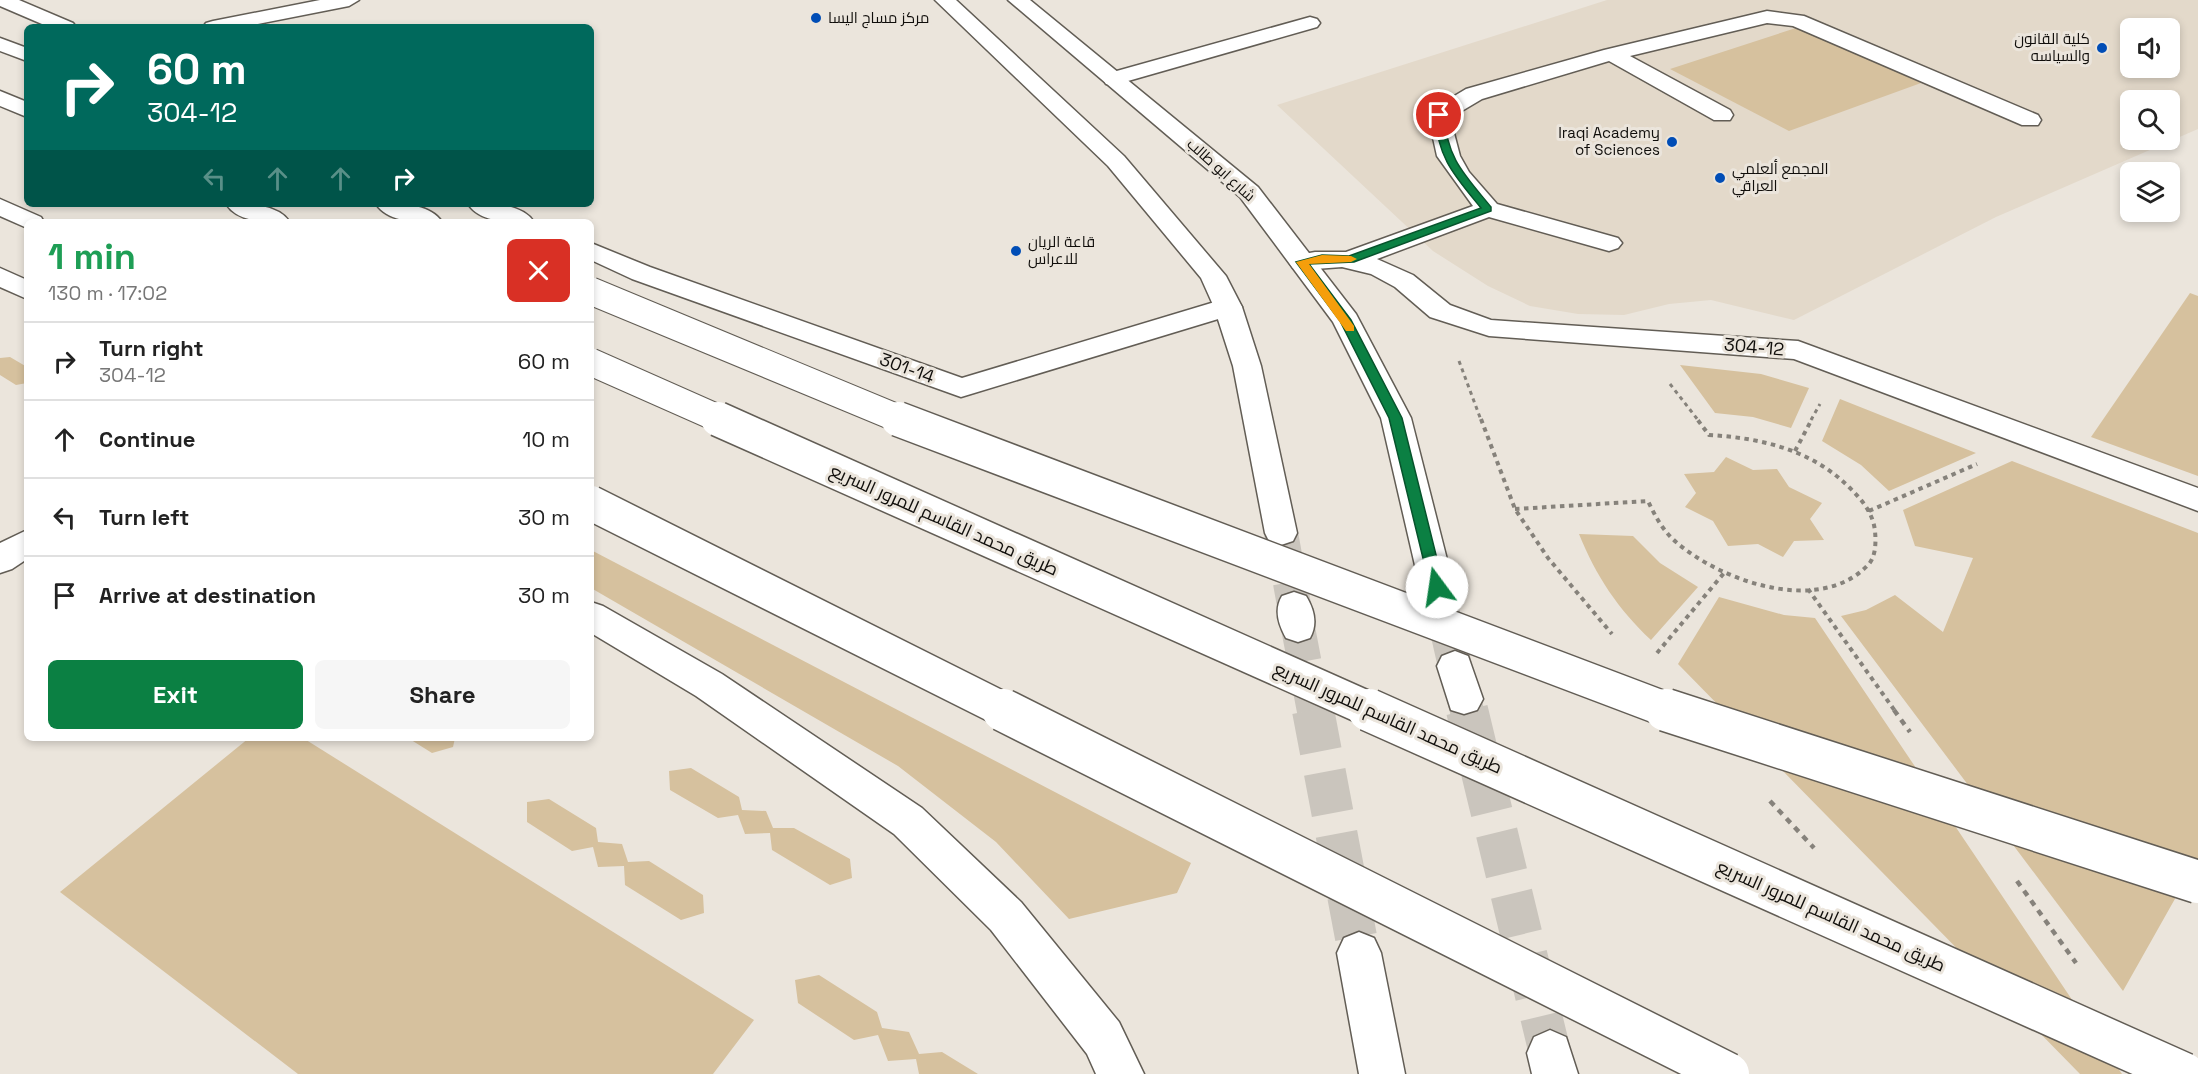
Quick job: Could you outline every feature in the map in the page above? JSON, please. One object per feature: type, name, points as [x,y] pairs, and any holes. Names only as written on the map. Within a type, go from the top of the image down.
[{"type":"main road","points":[[3,0],[59,24]]},
{"type":"main road","points":[[228,24],[349,0]]},
{"type":"main road","points":[[945,0],[1116,160],[1213,276],[1228,307],[1248,366],[1281,533]]},
{"type":"main road","name":"شارع ابو طالب","points":[[1018,0],[1250,192],[1346,320],[1396,418],[1437,587]]},
{"type":"main road","points":[[1609,243],[1488,209],[1455,170],[1441,141],[1439,115],[1474,94],[1611,54],[1780,16],[1797,20],[2030,120]]},
{"type":"main road","points":[[1114,79],[1310,23]]},
{"type":"main road","points":[[0,44],[24,55]]},
{"type":"main road","points":[[1611,54],[1722,116]]},
{"type":"main road","points":[[0,98],[24,109]]},
{"type":"main road","points":[[0,206],[26,219]]},
{"type":"main road","points":[[395,207],[423,219]]},
{"type":"main road","points":[[487,207],[515,219]]},
{"type":"main road","points":[[1350,260],[1488,209]]},
{"type":"main road","name":"301-14","points":[[594,252],[652,277],[961,388],[1228,307]]},
{"type":"main road","name":"304-12","points":[[1302,262],[1322,258],[1350,260],[1384,270],[1405,282],[1441,311],[1489,328],[1798,350],[2198,500]]},
{"type":"main road","points":[[0,276],[24,289]]},
{"type":"main road","points":[[594,292],[843,398],[1698,722],[2198,882]]},
{"type":"main road","name":"طريق محمد القاسم للمرور السريع","points":[[594,363],[2184,1074]]},
{"type":"main road","points":[[594,505],[1728,1074]]},
{"type":"main road","points":[[0,560],[24,544]]},
{"type":"main road","points":[[594,618],[708,685],[909,821],[1006,916],[1103,1038],[1121,1074]]},
{"type":"main road","points":[[1359,953],[1382,1074]]},
{"type":"path","points":[[1441,311],[1515,509],[1548,558],[1617,639]]},
{"type":"path","points":[[1515,509],[1648,501],[1658,522],[1677,543],[1724,573],[1767,586],[1808,589],[1830,587],[1853,578],[1869,563],[1876,545],[1874,524],[1869,511],[1846,483],[1822,465],[1795,451],[1765,441],[1736,436],[1709,435],[1665,378]]},
{"type":"path","points":[[1795,451],[1822,400]]},
{"type":"path","points":[[1869,511],[1986,460]]},
{"type":"path","points":[[1651,660],[1724,573]]},
{"type":"path","points":[[1808,589],[1916,740]]},
{"type":"path","points":[[1764,794],[1819,853]]},
{"type":"path","points":[[2014,879],[2076,963]]},
{"type":"shaded area","name":"المجمع ألعلمي العراقي","points":[[1607,0],[2198,0],[2198,129],[2180,137],[2180,90],[2120,90],[2120,150],[2150,150],[1996,217],[1794,320],[1711,300],[1669,304],[1624,315],[1578,314],[1530,306],[1488,286],[1433,251],[1277,105]]},
{"type":"shaded area","points":[[1799,27],[1921,83],[1789,131],[1670,69]]},
{"type":"shaded area","points":[[2190,293],[2198,296],[2198,476],[2091,437]]},
{"type":"shaded area","points":[[10,357],[24,365],[24,384],[16,385],[0,375],[0,358]]},
{"type":"shaded area","points":[[1680,365],[1761,374],[1809,388],[1791,428],[1753,417],[1715,413]]},
{"type":"shaded area","points":[[1840,399],[1976,453],[1889,491],[1861,465],[1822,441]]},
{"type":"shaded area","points":[[1726,457],[1753,470],[1777,469],[1789,487],[1822,503],[1810,519],[1824,540],[1794,541],[1783,557],[1758,544],[1728,546],[1713,521],[1685,507],[1696,493],[1684,474],[1714,472]]},
{"type":"shaded area","points":[[2012,461],[2198,533],[2198,858],[2123,991],[1841,616],[1866,610],[1895,595],[1943,632],[1973,558],[1915,546],[1903,510]]},
{"type":"shaded area","points":[[1579,534],[1633,536],[1660,563],[1698,587],[1651,640],[1628,616],[1609,591]]},
{"type":"shaded area","points":[[594,552],[1191,863],[1177,893],[1069,919],[996,842],[898,766],[594,590]]},
{"type":"shaded area","points":[[1719,597],[1784,615],[1815,618],[2122,1074],[2080,1074],[1678,664]]},
{"type":"shaded area","points":[[245,741],[308,741],[754,1020],[713,1074],[298,1074],[60,892]]},
{"type":"shaded area","points":[[413,741],[454,741],[453,747],[432,753]]},
{"type":"shaded area","points":[[691,768],[739,797],[742,810],[766,811],[773,828],[794,828],[850,859],[852,878],[830,885],[772,850],[770,833],[745,834],[738,815],[718,818],[670,790],[669,771]]},
{"type":"shaded area","points":[[549,799],[596,828],[598,842],[622,844],[628,862],[649,861],[703,895],[704,913],[681,920],[625,885],[624,866],[598,867],[593,847],[572,851],[527,822],[527,802]]},
{"type":"shaded area","points":[[819,975],[877,1012],[882,1028],[909,1032],[919,1054],[942,1052],[978,1074],[919,1074],[916,1059],[888,1061],[878,1035],[854,1040],[798,1003],[795,980]]},
{"type":"tunnel","points":[[1281,533],[1294,605]]},
{"type":"tunnel","points":[[1437,587],[1455,666]]},
{"type":"tunnel","points":[[1298,628],[1314,711]]},
{"type":"tunnel","points":[[1464,699],[1467,711]]},
{"type":"tunnel","points":[[1313,710],[1359,953]]},
{"type":"tunnel","points":[[1467,710],[1550,1053]]},
{"type":"slow traffic","points":[[1350,329],[1346,320],[1302,262],[1322,258],[1351,259]]},
{"type":"place","name":"مركز مساج اليسا","points":[[816,18]]},
{"type":"place","name":"كلية القانون والسياسه","points":[[2102,48]]},
{"type":"place","name":"Iraqi Academy of Sciences","points":[[1672,142]]},
{"type":"place","name":"المجمع ألعلمي العراقي","points":[[1720,178]]},
{"type":"place","name":"قاعة الريان للاعراس","points":[[1016,251]]},
{"type":"route","points":[[1437,587],[1396,418],[1346,320],[1302,262],[1322,258],[1350,260],[1488,209],[1455,170],[1441,141],[1439,115]]}]
